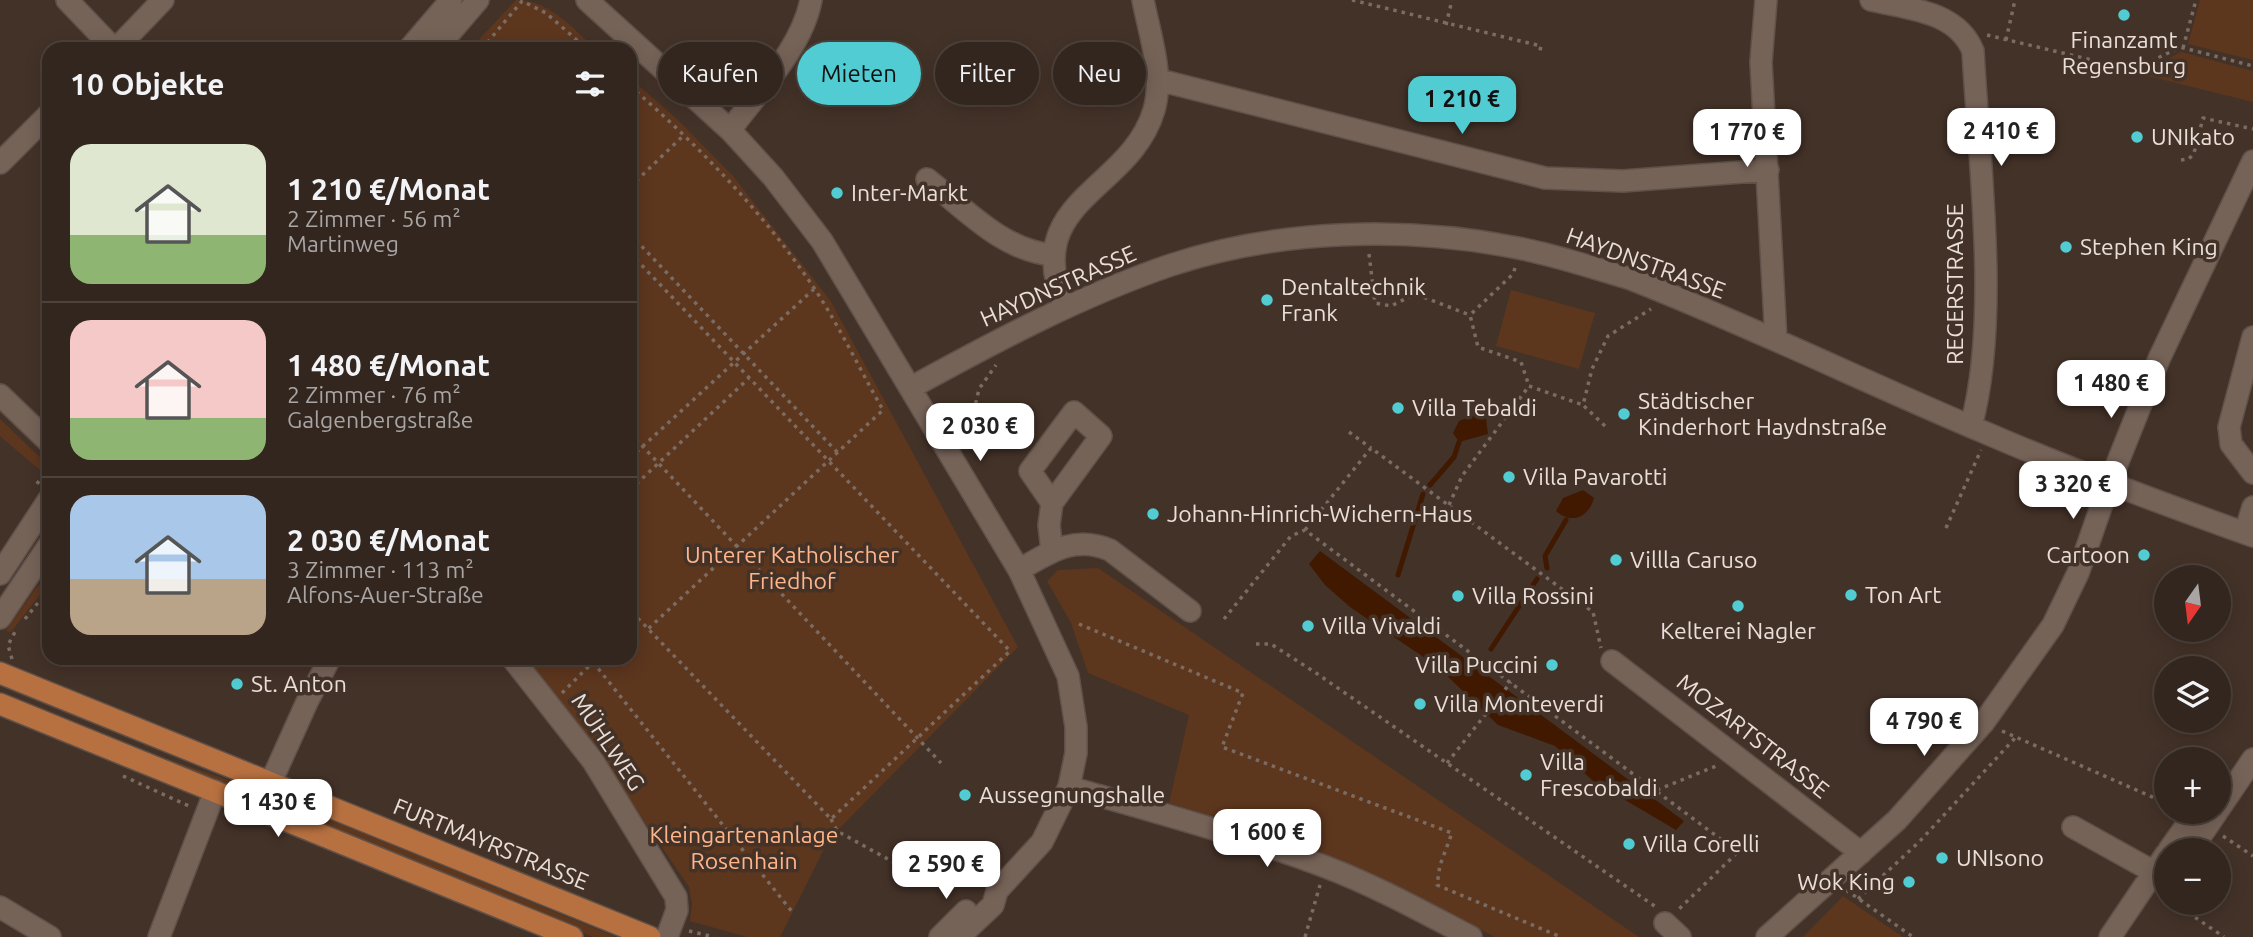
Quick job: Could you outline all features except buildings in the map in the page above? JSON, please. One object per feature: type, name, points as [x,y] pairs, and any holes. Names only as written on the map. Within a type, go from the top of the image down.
[{"type":"main road","name":"FURTMAYRSTRASSE","points":[[6,666],[271,782],[650,937]]},
{"type":"main road","points":[[0,704],[559,935]]},
{"type":"street","points":[[66,0],[108,42]]},
{"type":"street","points":[[122,42],[163,0]]},
{"type":"street","points":[[415,42],[451,0]]},
{"type":"street","points":[[442,42],[478,0]]},
{"type":"street","points":[[587,0],[633,42]]},
{"type":"street","points":[[730,130],[791,46],[809,13],[811,0]]},
{"type":"street","points":[[1065,308],[1056,288],[1053,256],[1061,229],[1074,206],[1132,151],[1153,113],[1159,80],[1143,0]]},
{"type":"street","points":[[1766,0],[1760,62],[1776,340]]},
{"type":"street","points":[[1871,0],[1942,17],[1968,39]]},
{"type":"street","name":"REGERSTRASSE","points":[[1968,39],[1973,51],[1984,273],[1979,430]]},
{"type":"street","points":[[637,45],[730,130],[773,177],[822,241],[912,387],[1019,570],[1068,676],[1076,727],[1076,753],[1069,787],[1042,842],[997,891],[993,905],[959,937]]},
{"type":"street","points":[[1159,80],[1545,178],[1623,181],[1768,170]]},
{"type":"street","points":[[0,163],[42,121]]},
{"type":"street","points":[[1767,937],[1897,820],[1984,722],[2053,625],[2078,573],[2109,484],[2159,359],[2253,161]]},
{"type":"street","points":[[927,179],[1012,245],[1030,254],[1053,256]]},
{"type":"street","name":"HAYDNSTRASSE","points":[[912,387],[1009,334],[1173,264],[1257,244],[1366,235],[1421,236],[1520,248],[1583,264],[1661,292],[1979,430],[2080,469],[2109,484],[2249,535]]},
{"type":"street","points":[[2252,348],[2229,435],[2253,473]]},
{"type":"street","points":[[0,395],[42,435]]},
{"type":"street","points":[[1052,503],[1049,525],[1052,551]]},
{"type":"street","points":[[2249,535],[2253,507]]},
{"type":"street","points":[[0,574],[42,510]]},
{"type":"street","points":[[1019,570],[1052,551],[1080,542],[1110,550],[1190,611]]},
{"type":"street","points":[[8,624],[42,558]]},
{"type":"street","name":"MOZARTSTRASSE","points":[[1612,661],[1861,853]]},
{"type":"street","points":[[271,782],[326,665]]},
{"type":"street","name":"MÜHLWEG","points":[[518,665],[593,761],[676,897],[677,910],[667,937]]},
{"type":"street","points":[[2231,790],[2253,758]]},
{"type":"street","points":[[1069,787],[1168,815],[1326,867],[1413,906],[1471,937]]},
{"type":"street","points":[[159,937],[215,791]]},
{"type":"street","points":[[2178,838],[2186,826],[2202,834],[2208,824]]},
{"type":"street","points":[[2073,827],[2154,872],[2110,937]]},
{"type":"street","points":[[940,937],[983,895],[997,891]]},
{"type":"street","points":[[0,907],[50,937]]},
{"type":"path","points":[[1352,0],[1541,46],[1539,55]]},
{"type":"path","points":[[1446,25],[1452,0]]},
{"type":"path","points":[[2006,40],[2015,0]]},
{"type":"path","points":[[2183,48],[2196,0]]},
{"type":"path","points":[[488,42],[522,1],[546,13],[579,42]]},
{"type":"path","points":[[1968,39],[1982,34],[2134,70],[2183,48],[2253,65]]},
{"type":"path","points":[[637,92],[685,134],[741,194],[814,289],[883,410],[648,629]]},
{"type":"path","points":[[2181,160],[2189,159],[2194,153],[2203,118],[2253,129]]},
{"type":"path","points":[[637,180],[685,134]]},
{"type":"path","points":[[1366,235],[1375,303],[1391,306],[1415,294],[1471,315]]},
{"type":"path","points":[[637,241],[838,453]]},
{"type":"path","points":[[1471,315],[1513,274],[1520,248]]},
{"type":"path","points":[[637,260],[1010,651],[831,819]]},
{"type":"path","points":[[637,452],[736,364],[814,289]]},
{"type":"path","points":[[1583,405],[1592,369],[1608,336],[1650,311],[1661,292]]},
{"type":"path","points":[[1471,315],[1478,347],[1521,362],[1529,386]]},
{"type":"path","points":[[958,467],[967,444],[979,389],[996,365],[1009,334]]},
{"type":"path","points":[[637,483],[749,377]]},
{"type":"path","points":[[1529,386],[1583,405],[1605,426]]},
{"type":"path","points":[[1449,505],[1462,476],[1529,386]]},
{"type":"path","points":[[1946,528],[1979,430]]},
{"type":"path","points":[[1349,432],[1593,612],[1602,653],[1612,661]]},
{"type":"path","points":[[637,440],[942,764]]},
{"type":"path","points":[[1224,619],[1291,536],[1305,530],[1371,448]]},
{"type":"path","points":[[1256,644],[1271,644],[1447,763],[1672,926],[1738,852],[1305,530]]},
{"type":"path","points":[[24,619],[42,597]]},
{"type":"path","points":[[637,617],[831,819],[837,831],[904,868]]},
{"type":"path","points":[[6,666],[8,624]]},
{"type":"path","points":[[1079,624],[1243,693],[1222,747],[1452,833],[1440,865],[1437,885],[1561,937]]},
{"type":"path","points":[[551,704],[590,665]]},
{"type":"path","points":[[595,665],[793,913]]},
{"type":"path","points":[[1447,763],[1486,718],[1511,682]]},
{"type":"path","points":[[1984,722],[2154,798]]},
{"type":"path","points":[[1857,899],[1920,841],[2016,737]]},
{"type":"path","points":[[1657,790],[1737,757]]},
{"type":"path","points":[[2223,824],[2253,856]]},
{"type":"path","points":[[1305,937],[1326,867]]},
{"type":"path","points":[[1830,880],[1913,937]]},
{"type":"path","points":[[2192,915],[2224,937]]},
{"type":"green space","points":[[516,0],[528,1],[550,10],[588,42],[477,42]]},
{"type":"green space","points":[[2200,0],[2253,0],[2253,60],[2188,44]]},
{"type":"green space","points":[[2181,52],[2253,71],[2253,102],[2140,74]]},
{"type":"green space","name":"Unterer Katholischer Friedhof","points":[[637,84],[677,119],[733,176],[830,300],[1018,647],[829,839],[780,937],[747,937],[690,921],[692,904],[689,887],[582,730],[529,665],[637,665]]},
{"type":"green space","points":[[1511,290],[1595,313],[1579,369],[1496,346]]},
{"type":"green space","points":[[0,419],[42,459],[41,471],[0,436]]},
{"type":"green space","points":[[1098,568],[1639,937],[1495,937],[1372,874],[1262,831],[1169,803],[1189,715],[1088,673],[1071,623],[1047,581],[1058,570]]},
{"type":"green space","points":[[42,582],[42,592],[11,632],[6,631]]},
{"type":"green space","points":[[4,693],[124,744],[240,784],[237,792],[0,695]]},
{"type":"green space","points":[[252,788],[616,937],[593,937],[248,797]]},
{"type":"green space","points":[[1843,896],[1903,937],[1803,937]]},
{"type":"shaded area","points":[[1475,415],[1486,419],[1488,434],[1459,442],[1453,433],[1459,421]]},
{"type":"shaded area","points":[[1583,490],[1594,498],[1584,514],[1568,518],[1556,511],[1563,498]]},
{"type":"shaded area","points":[[1320,551],[1684,821],[1676,830],[1593,781],[1555,746],[1498,725],[1438,667],[1350,607],[1325,585],[1309,564]]},
{"type":"waterway","points":[[1430,485],[1454,457],[1459,442]]},
{"type":"waterway","points":[[1398,575],[1423,494]]},
{"type":"waterway","points":[[1547,568],[1545,556],[1566,520]]},
{"type":"waterway","points":[[1491,649],[1537,579]]},
{"type":"place","name":"Finanzamt Regensburg","points":[[2124,15]]},
{"type":"place","name":"UNIkato","points":[[2137,137]]},
{"type":"place","name":"Inter-Markt","points":[[837,193]]},
{"type":"place","name":"Stephen King","points":[[2066,247]]},
{"type":"place","name":"Dentaltechnik Frank","points":[[1267,300]]},
{"type":"place","name":"Villa Tebaldi","points":[[1398,408]]},
{"type":"place","name":"Städtischer Kinderhort Haydnstraße","points":[[1624,414]]},
{"type":"place","name":"Villa Pavarotti","points":[[1509,477]]},
{"type":"place","name":"Johann-Hinrich-Wichern-Haus","points":[[1153,514]]},
{"type":"place","name":"Cartoon","points":[[2144,555]]},
{"type":"place","name":"Villla Caruso","points":[[1616,560]]},
{"type":"place","name":"Ton Art","points":[[1851,595]]},
{"type":"place","name":"Villa Rossini","points":[[1458,596]]},
{"type":"place","name":"Kelterei Nagler","points":[[1738,606]]},
{"type":"place","name":"Villa Vivaldi","points":[[1308,626]]},
{"type":"place","name":"Villa Puccini","points":[[1552,665]]},
{"type":"place","name":"St. Anton","points":[[237,684]]},
{"type":"place","name":"Villa Monteverdi","points":[[1420,704]]},
{"type":"place","name":"Villa Frescobaldi","points":[[1526,775]]},
{"type":"place","name":"Aussegnungshalle","points":[[965,795]]},
{"type":"place","name":"Villa Corelli","points":[[1629,844]]},
{"type":"place","name":"UNIsono","points":[[1942,858]]},
{"type":"place","name":"Wok King","points":[[1909,882]]},
{"type":"park label","name":"Kleingartenanlage Rosenhain","points":[[744,848]]}]
